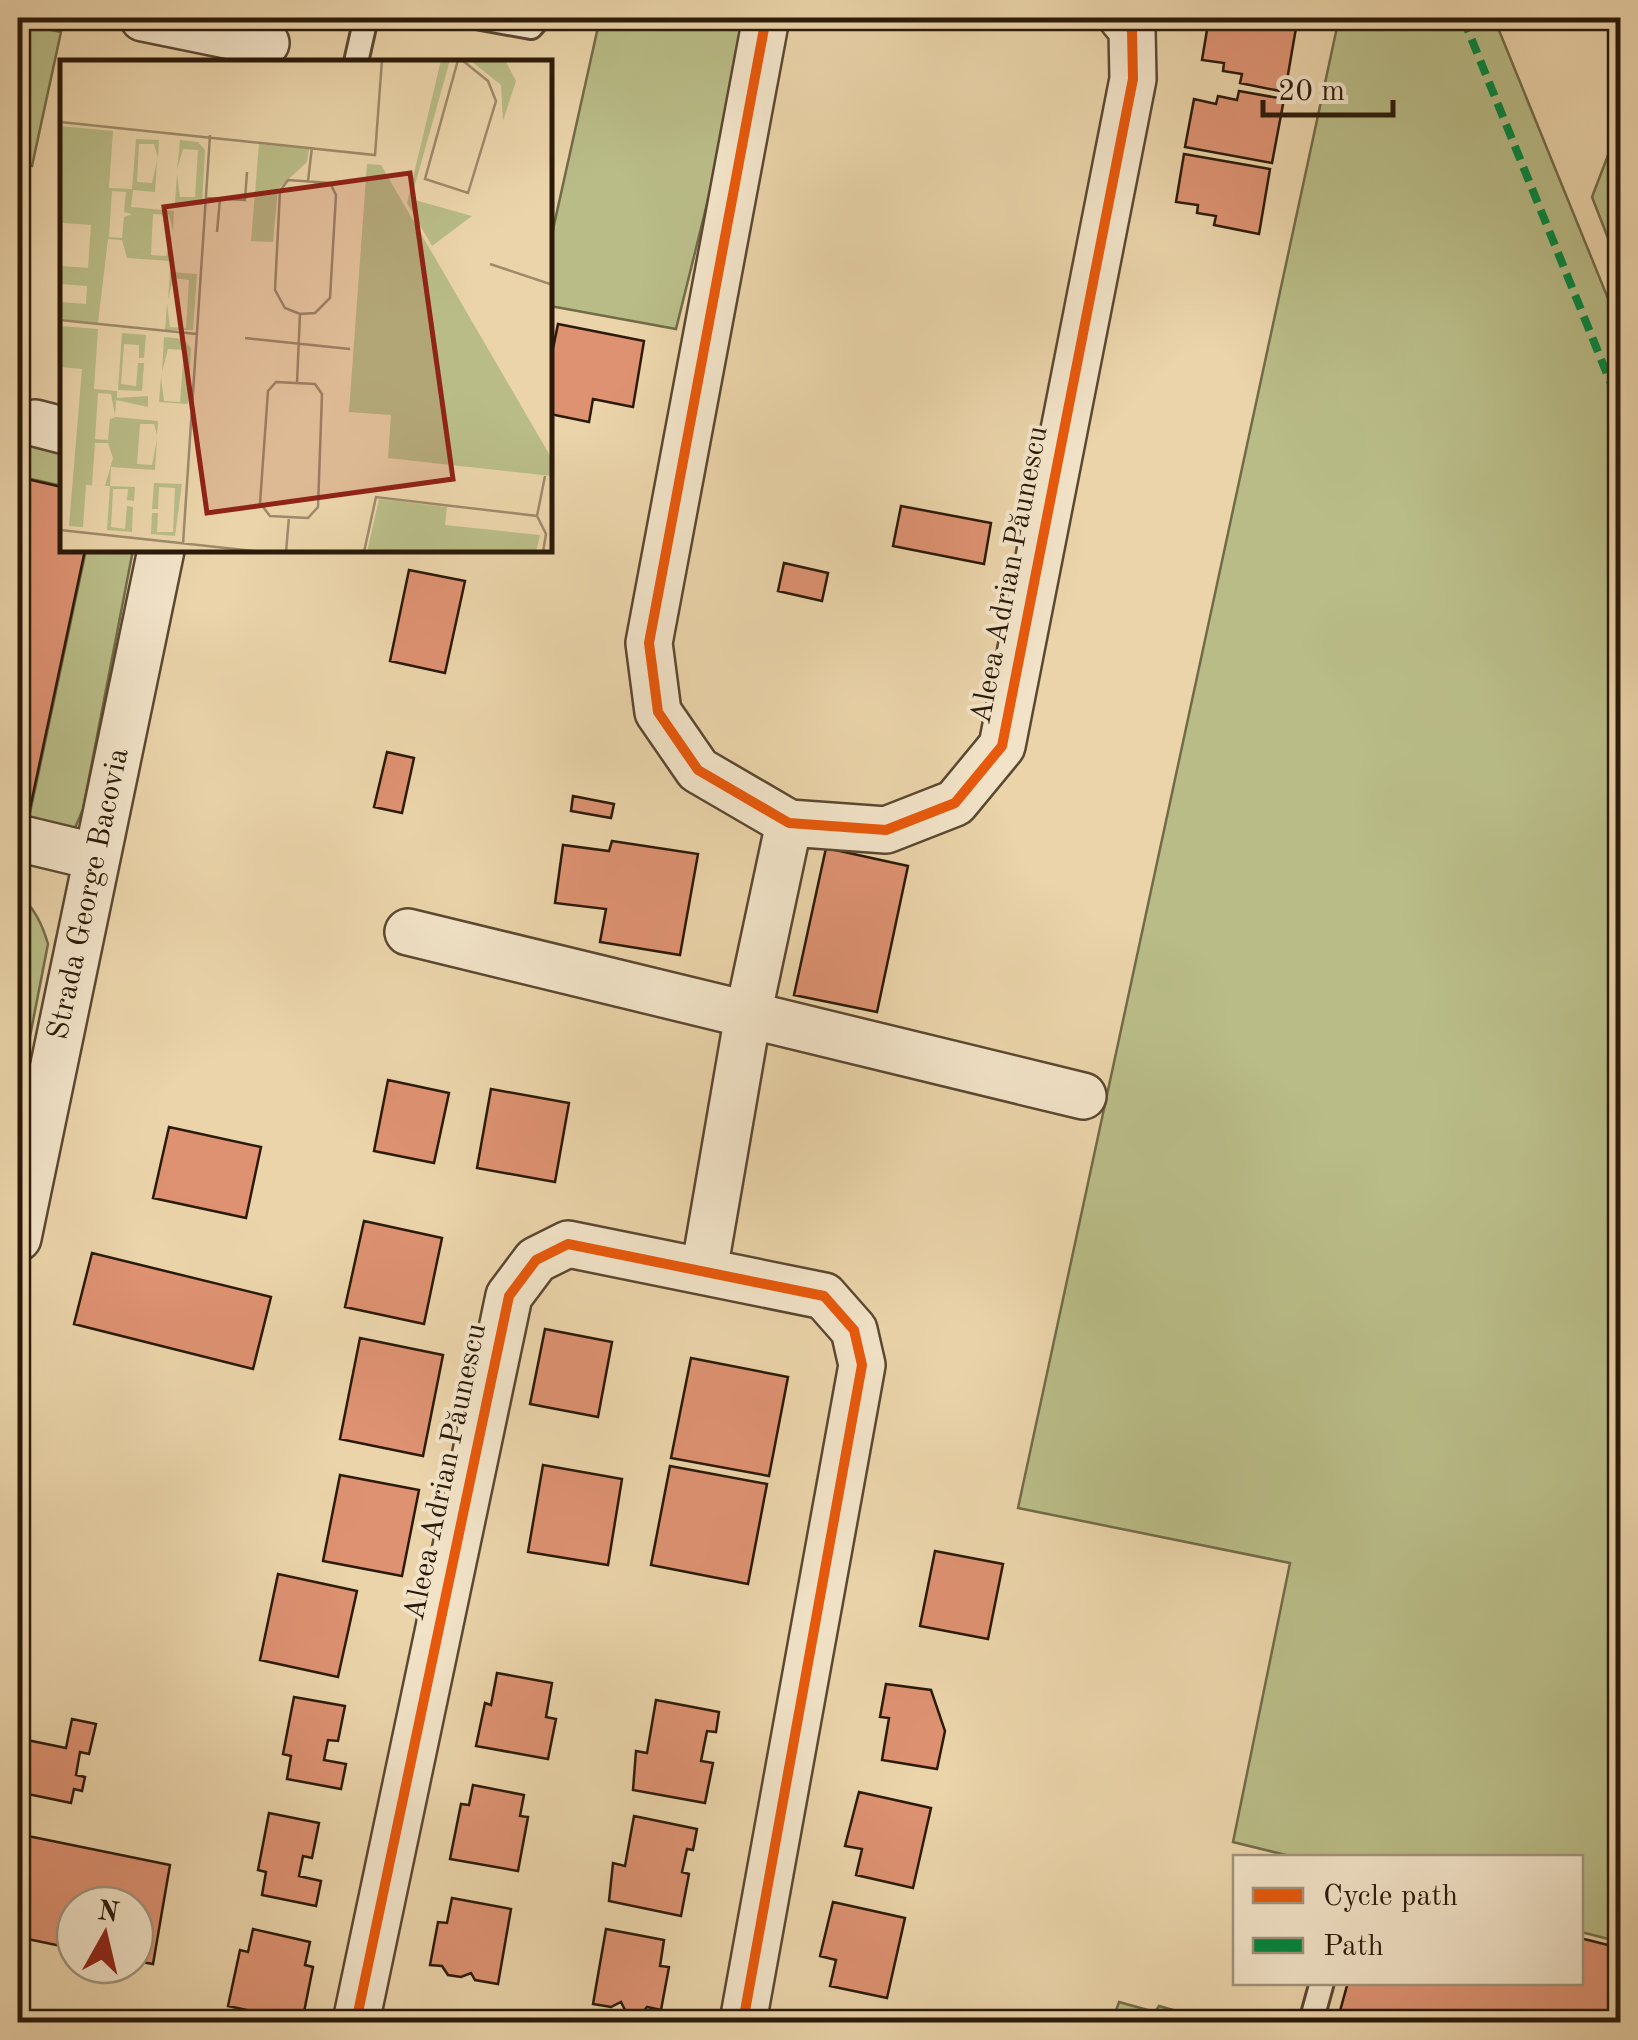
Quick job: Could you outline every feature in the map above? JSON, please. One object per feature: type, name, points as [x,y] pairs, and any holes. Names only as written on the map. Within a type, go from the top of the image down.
[{"type":"street","points":[[144,18],[267,41]]},
{"type":"street","name":"Aleea Adrian Păunescu","points":[[766,18],[649,643],[658,712],[698,770],[789,823],[886,830],[955,803],[1002,746],[1132,79],[1132,30],[1122,18]]},
{"type":"street","name":"Strada George Bacovia","points":[[18,1238],[161,552]]},
{"type":"street","points":[[704,1271],[748,1015],[789,823]]},
{"type":"street","points":[[18,838],[97,857]]},
{"type":"street","points":[[408,932],[1083,1096]]},
{"type":"street","name":"Aleea Adrian Păunescu","points":[[356,2022],[509,1296],[536,1260],[568,1244],[824,1296],[854,1330],[862,1365],[743,2022]]},
{"type":"lane","points":[[356,60],[366,18]]},
{"type":"lane","points":[[481,18],[531,28],[539,18]]},
{"type":"lane","points":[[1310,2022],[1321,1985]]},
{"type":"green space","points":[[600,18],[753,18],[676,329],[552,306],[552,234]]},
{"type":"green space","points":[[1339,18],[1494,18],[1620,328],[1620,1942],[1583,1933],[1583,1855],[1286,1855],[1233,1842],[1290,1563],[1018,1508]]},
{"type":"green space","points":[[18,23],[61,32],[32,166],[18,162],[18,101],[28,55],[18,52]]},
{"type":"green space","points":[[1620,124],[1620,162],[1616,174],[1620,176],[1620,269],[1592,197]]},
{"type":"green space","points":[[18,440],[60,450],[60,486],[18,476]]},
{"type":"green space","points":[[86,552],[133,552],[83,809],[75,828],[50,839],[18,831],[18,812],[30,813]]},
{"type":"green space","points":[[18,893],[37,916],[48,944],[18,1098]]},
{"type":"green space","points":[[1119,2002],[1155,2012],[1159,2006],[1215,2022],[1112,2022]]},
{"type":"building","points":[[1209,18],[1240,18],[1296,28],[1285,92],[1240,83],[1242,74],[1223,71],[1224,63],[1202,60]]},
{"type":"building","points":[[1239,91],[1284,99],[1272,163],[1185,147],[1194,99],[1216,104],[1218,96],[1237,100]]},
{"type":"building","points":[[1184,154],[1270,169],[1259,234],[1214,225],[1216,216],[1197,213],[1198,205],[1176,202]]},
{"type":"building","points":[[558,324],[644,341],[633,407],[593,399],[589,422],[552,414],[552,353]]},
{"type":"building","points":[[18,477],[60,487],[60,552],[85,552],[29,813],[18,811]]},
{"type":"building","points":[[901,506],[991,523],[984,564],[893,546]]},
{"type":"building","points":[[784,563],[828,573],[822,601],[778,591]]},
{"type":"building","points":[[409,570],[465,581],[445,673],[390,661]]},
{"type":"building","points":[[387,752],[414,758],[402,813],[374,807]]},
{"type":"building","points":[[573,796],[614,804],[611,818],[571,811]]},
{"type":"building","points":[[612,841],[698,854],[680,955],[600,942],[606,909],[555,903],[563,845],[609,851]]},
{"type":"building","points":[[826,848],[908,866],[877,1012],[794,995]]},
{"type":"building","points":[[388,1080],[449,1093],[434,1163],[374,1151]]},
{"type":"building","points":[[491,1089],[569,1103],[555,1182],[477,1168]]},
{"type":"building","points":[[169,1127],[261,1147],[246,1218],[153,1198]]},
{"type":"building","points":[[364,1221],[442,1238],[424,1324],[345,1307]]},
{"type":"building","points":[[92,1253],[271,1297],[253,1369],[74,1324]]},
{"type":"building","points":[[545,1329],[612,1342],[598,1417],[530,1404]]},
{"type":"building","points":[[360,1338],[443,1355],[423,1456],[340,1439]]},
{"type":"building","points":[[691,1358],[788,1377],[769,1476],[671,1458]]},
{"type":"building","points":[[543,1465],[622,1479],[608,1565],[528,1552]]},
{"type":"building","points":[[670,1466],[767,1484],[748,1584],[651,1565]]},
{"type":"building","points":[[340,1475],[419,1490],[402,1576],[323,1561]]},
{"type":"building","points":[[935,1551],[1003,1564],[988,1639],[920,1626]]},
{"type":"building","points":[[278,1574],[357,1591],[338,1677],[260,1660]]},
{"type":"building","points":[[497,1673],[552,1683],[546,1717],[556,1719],[548,1759],[476,1746],[485,1703],[491,1705]]},
{"type":"building","points":[[886,1684],[931,1690],[945,1731],[937,1769],[882,1760],[889,1718],[880,1717]]},
{"type":"building","points":[[294,1697],[345,1706],[338,1741],[328,1740],[324,1760],[346,1764],[341,1789],[287,1779],[291,1756],[283,1754]]},
{"type":"building","points":[[656,1700],[719,1712],[716,1732],[707,1731],[701,1761],[713,1763],[705,1803],[633,1790],[636,1751],[647,1753]]},
{"type":"building","points":[[72,1719],[96,1724],[89,1754],[80,1752],[76,1775],[85,1777],[82,1791],[74,1789],[71,1803],[18,1792],[18,1728],[24,1730],[22,1739],[66,1748]]},
{"type":"building","points":[[473,1785],[524,1795],[520,1816],[528,1817],[518,1871],[450,1859],[461,1804],[469,1805]]},
{"type":"building","points":[[859,1792],[931,1808],[913,1888],[856,1875],[862,1849],[845,1846]]},
{"type":"building","points":[[269,1813],[319,1823],[312,1858],[303,1856],[299,1876],[321,1881],[316,1906],[262,1895],[266,1872],[258,1870]]},
{"type":"building","points":[[634,1816],[697,1829],[693,1850],[687,1849],[682,1872],[689,1874],[681,1916],[609,1901],[613,1863],[625,1866]]},
{"type":"building","points":[[18,1834],[170,1865],[155,1952],[155,1885],[55,1885],[55,1945],[18,1937]]},
{"type":"building","points":[[452,1898],[511,1909],[498,1984],[475,1980],[471,1973],[461,1977],[448,1975],[442,1966],[430,1965],[438,1922],[447,1923]]},
{"type":"building","points":[[833,1902],[905,1918],[887,1998],[830,1986],[836,1960],[820,1956]]},
{"type":"building","points":[[253,1929],[310,1942],[305,1965],[313,1967],[302,2022],[228,2006],[240,1950],[248,1952]]},
{"type":"building","points":[[606,1929],[664,1940],[660,1966],[669,1967],[661,2010],[647,2007],[641,2015],[626,2012],[621,2002],[611,2007],[593,2004]]},
{"type":"building","points":[[1583,1939],[1620,1948],[1620,2022],[1337,2022],[1347,1985],[1583,1985]]},
{"type":"building","points":[[430,2013],[485,2022],[428,2022]]},
{"type":"marked path","points":[[1463,18],[1620,406]]},
{"type":"cycle path","points":[[766,18],[649,643],[658,712],[698,770],[789,823],[886,830],[955,803],[1002,746],[1133,79],[1132,30],[1122,18]]},
{"type":"cycle path","points":[[356,2022],[509,1296],[536,1260],[568,1244],[824,1296],[854,1330],[862,1365],[743,2022]]}]
